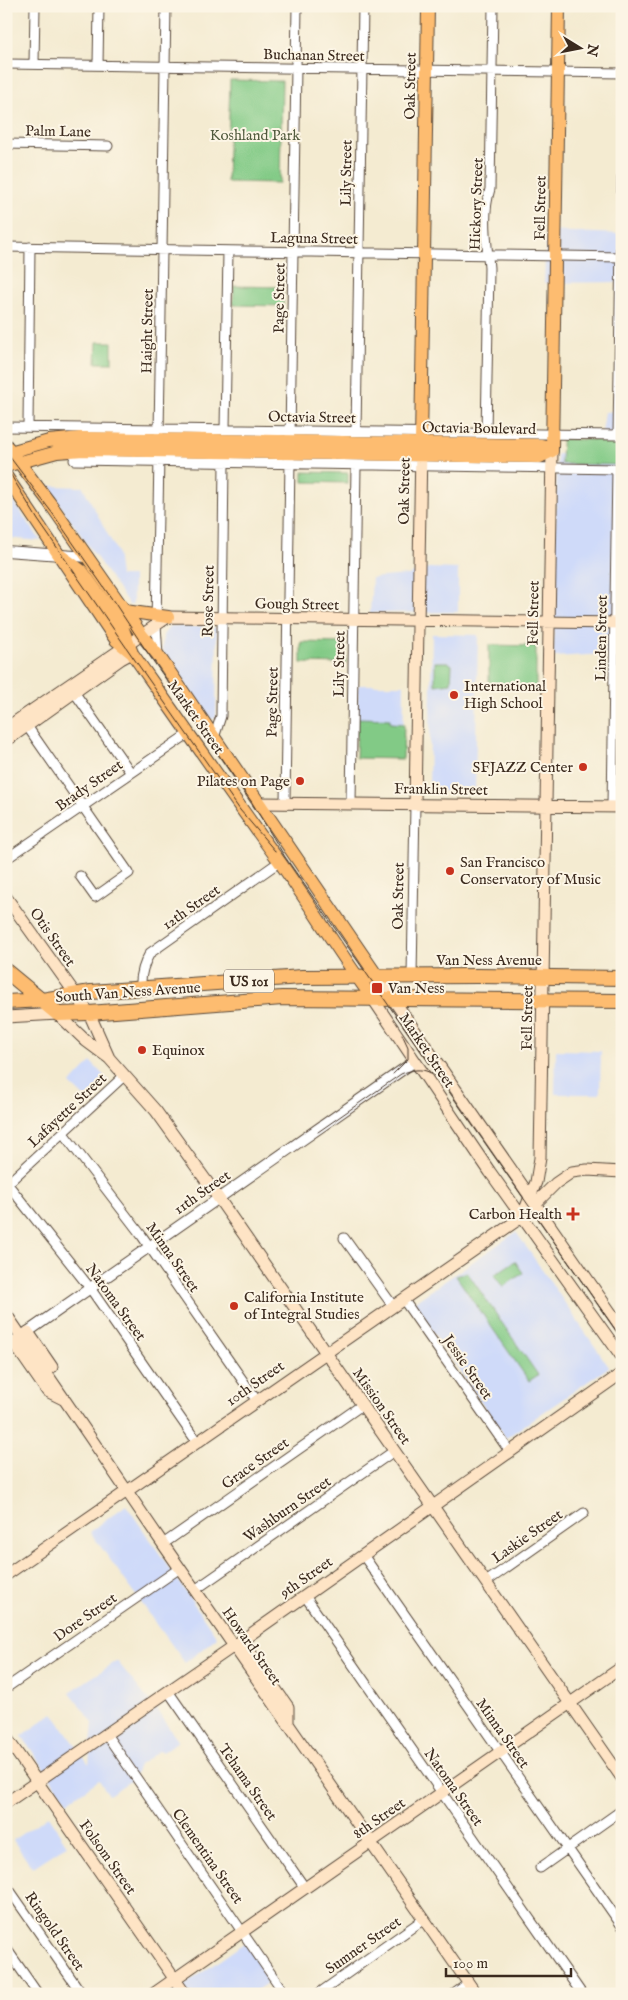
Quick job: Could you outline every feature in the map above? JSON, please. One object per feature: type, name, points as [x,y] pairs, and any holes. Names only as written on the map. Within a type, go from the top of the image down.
[{"type":"highway","name":"Mission Street","points":[[6,971],[58,1014]]},
{"type":"highway","name":"Van Ness Avenue","points":[[356,976],[622,978]]},
{"type":"highway","name":"South Van Ness Avenue","points":[[6,1002],[42,1000],[141,988],[302,977],[356,976]]},
{"type":"highway","name":"South Van Ness Avenue","points":[[58,1014],[282,998],[373,999]]},
{"type":"highway","name":"US 101","points":[[373,999],[622,1000]]},
{"type":"main road","name":"Oak Street","points":[[415,804],[428,6]]},
{"type":"main road","name":"Fell Street","points":[[532,1202],[540,1158],[544,999],[559,6]]},
{"type":"main road","name":"Octavia Boulevard","points":[[8,450],[66,439],[159,445],[421,449],[540,445],[552,451]]},
{"type":"main road","name":"Octavia Boulevard","points":[[12,464],[57,452],[159,445]]},
{"type":"main road","name":"Market Street","points":[[8,450],[12,464],[44,494],[141,634],[158,655],[532,1202],[622,1329]]},
{"type":"main road","points":[[57,452],[74,460]]},
{"type":"main road","name":"Market Street","points":[[6,476],[60,555],[72,578],[111,633],[155,674],[240,795],[246,799],[259,802]]},
{"type":"main road","points":[[125,611],[160,619]]},
{"type":"main road","name":"Gough Street","points":[[160,619],[222,618],[618,623]]},
{"type":"main road","points":[[6,728],[131,651],[141,634],[160,619]]},
{"type":"main road","name":"Market Street","points":[[141,634],[152,658],[178,695],[206,726]]},
{"type":"main road","name":"Market Street","points":[[131,651],[253,828],[279,862],[522,1217],[622,1357]]},
{"type":"main road","points":[[6,741],[72,688]]},
{"type":"main road","name":"Franklin Street","points":[[259,802],[617,807]]},
{"type":"main road","name":"Otis Street","points":[[6,897],[75,995]]},
{"type":"main road","name":"Mission Street","points":[[75,995],[89,1013],[109,1058]]},
{"type":"main road","name":"Mission Street","points":[[58,1014],[86,1041],[109,1058],[168,1127],[622,1778]]},
{"type":"main road","name":"South Van Ness Avenue","points":[[6,1017],[58,1014]]},
{"type":"main road","name":"10th Street","points":[[6,1575],[522,1217],[532,1202],[572,1172],[587,1170],[622,1172]]},
{"type":"main road","name":"Howard Street","points":[[6,1314],[17,1340],[65,1400],[195,1590],[238,1643],[288,1725],[476,1994]]},
{"type":"main road","name":"9th Street","points":[[6,1803],[238,1643],[622,1373]]},
{"type":"main road","name":"8th Street","points":[[153,1994],[622,1667]]},
{"type":"main road","name":"Folsom Street","points":[[6,1737],[185,1994]]},
{"type":"street","points":[[34,64],[35,6]]},
{"type":"street","points":[[98,65],[99,6]]},
{"type":"street","name":"Haight Street","points":[[158,655],[160,619],[159,445],[166,6]]},
{"type":"street","name":"Page Street","points":[[284,802],[297,6]]},
{"type":"street","name":"Lily Street","points":[[356,431],[362,6]]},
{"type":"street","name":"Hickory Street","points":[[486,433],[488,254],[486,246],[487,201],[490,189],[494,6]]},
{"type":"street","name":"Buchanan Street","points":[[6,64],[622,74]]},
{"type":"street","name":"Palm Lane","points":[[6,144],[108,146]]},
{"type":"street","points":[[621,256],[622,177]]},
{"type":"street","name":"Laguna Street","points":[[6,247],[621,256]]},
{"type":"street","points":[[28,426],[30,247]]},
{"type":"street","points":[[225,429],[228,250]]},
{"type":"street","name":"Octavia Street","points":[[74,460],[159,445],[225,429],[356,465],[486,433],[618,435],[621,256]]},
{"type":"street","name":"Octavia Street","points":[[6,427],[28,426],[159,445],[224,463],[356,431],[421,449],[552,468],[617,469]]},
{"type":"street","name":"Rose Street","points":[[214,738],[221,716],[224,463]]},
{"type":"street","name":"Lily Street","points":[[351,803],[356,465]]},
{"type":"street","name":"Linden Street","points":[[617,469],[617,807]]},
{"type":"street","points":[[6,550],[88,558]]},
{"type":"street","points":[[72,688],[131,773]]},
{"type":"street","points":[[27,726],[129,873],[95,898],[80,876]]},
{"type":"street","name":"Brady Street","points":[[6,859],[188,734]]},
{"type":"street","name":"Oak Street","points":[[412,976],[415,804]]},
{"type":"street","name":"12th Street","points":[[141,988],[143,964],[150,953],[279,862]]},
{"type":"street","name":"11th Street","points":[[17,1340],[415,1061]]},
{"type":"street","name":"Lafayette Street","points":[[7,1184],[124,1075]]},
{"type":"street","name":"Minna Street","points":[[62,1133],[150,1247],[257,1401]]},
{"type":"street","name":"Natoma Street","points":[[7,1184],[90,1288],[198,1442]]},
{"type":"street","points":[[344,1238],[393,1306]]},
{"type":"street","name":"Jessie Street","points":[[403,1299],[510,1452]]},
{"type":"street","name":"Grace Street","points":[[163,1544],[362,1405]]},
{"type":"street","name":"Washburn Street","points":[[195,1590],[394,1451]]},
{"type":"street","name":"Laskie Street","points":[[486,1582],[584,1513]]},
{"type":"street","name":"Minna Street","points":[[363,1555],[622,1926]]},
{"type":"street","name":"Dore Street","points":[[6,1688],[180,1568]]},
{"type":"street","name":"Natoma Street","points":[[305,1596],[582,1994]]},
{"type":"street","name":"Tehama Street","points":[[168,1691],[305,1888]]},
{"type":"street","name":"Clementina Street","points":[[106,1734],[286,1994]]},
{"type":"street","points":[[540,1868],[622,1810]]},
{"type":"street","name":"Ringold Street","points":[[6,1885],[82,1994]]},
{"type":"street","name":"Sumner Street","points":[[318,1994],[424,1919]]},
{"type":"street","points":[[6,1948],[38,1994]]},
{"type":"street","points":[[454,1994],[469,1983]]},
{"type":"shaded area","points":[[546,231],[622,234],[622,282],[544,283]]},
{"type":"shaded area","points":[[622,411],[622,653],[553,657],[557,454],[599,453],[605,412]]},
{"type":"shaded area","points":[[47,486],[83,487],[117,552],[120,576],[133,576],[133,604],[130,606]]},
{"type":"shaded area","points":[[6,491],[41,541],[6,538],[6,525],[13,526],[6,516]]},
{"type":"shaded area","points":[[429,568],[458,569],[458,612],[370,613],[372,578],[408,575]]},
{"type":"shaded area","points":[[170,626],[214,627],[217,629],[216,718],[210,719],[162,651],[163,635]]},
{"type":"shaded area","name":"International High School","points":[[432,634],[478,635],[475,791],[429,791]]},
{"type":"shaded area","points":[[358,685],[404,685],[403,759],[356,758]]},
{"type":"shaded area","points":[[556,1050],[601,1051],[600,1094],[555,1094]]},
{"type":"shaded area","points":[[91,1062],[109,1081],[88,1101],[70,1084]]},
{"type":"shaded area","points":[[516,1232],[609,1367],[506,1438],[413,1303]]},
{"type":"shaded area","points":[[126,1505],[217,1637],[185,1663],[90,1532]]},
{"type":"shaded area","points":[[117,1661],[158,1712],[178,1741],[163,1752],[160,1750],[139,1765],[133,1779],[109,1795],[99,1780],[67,1802],[22,1736],[53,1713],[89,1764],[93,1723],[70,1692]]},
{"type":"shaded area","points":[[48,1816],[67,1845],[32,1868],[13,1840]]},
{"type":"shaded area","points":[[247,1941],[273,1979],[251,1994],[172,1994]]},
{"type":"green space","name":"Koshland Park","points":[[230,80],[282,81],[280,183],[227,182]]},
{"type":"green space","points":[[234,286],[283,287],[283,306],[233,305]]},
{"type":"green space","points":[[97,342],[112,342],[112,363],[96,363]]},
{"type":"green space","points":[[562,439],[622,440],[622,465],[561,464]]},
{"type":"green space","points":[[303,472],[348,473],[348,483],[303,482]]},
{"type":"green space","points":[[301,642],[346,643],[346,664],[301,663]]},
{"type":"green space","points":[[489,645],[536,646],[536,687],[489,687]]},
{"type":"green space","points":[[435,662],[448,662],[452,665],[451,683],[435,685]]},
{"type":"green space","points":[[357,718],[390,719],[390,723],[404,724],[403,759],[356,758]]},
{"type":"green space","points":[[515,1261],[523,1273],[503,1287],[494,1275]]},
{"type":"green space","points":[[467,1272],[538,1375],[529,1381],[456,1276]]},
{"type":"tram line","points":[[6,452],[53,514],[251,801],[285,857],[622,1339]]},
{"type":"tram line","points":[[6,467],[38,520],[137,663],[240,810],[275,851]]},
{"type":"tram line","points":[[393,1074],[408,1059],[408,1047],[402,1034]]},
{"type":"tram line","points":[[318,1132],[401,1074],[424,1070],[436,1077]]},
{"type":"place","name":"International High School","points":[[454,695]]},
{"type":"place","name":"SFJAZZ Center","points":[[583,767]]},
{"type":"place","name":"Pilates on Page","points":[[300,781]]},
{"type":"place","name":"San Francisco Conservatory of Music","points":[[450,871]]},
{"type":"place","name":"Van Ness","points":[[377,988]]},
{"type":"place","name":"Equinox","points":[[142,1050]]},
{"type":"place","name":"Carbon Health","points":[[573,1214]]},
{"type":"place","name":"California Institute of Integral Studies","points":[[234,1306]]}]
